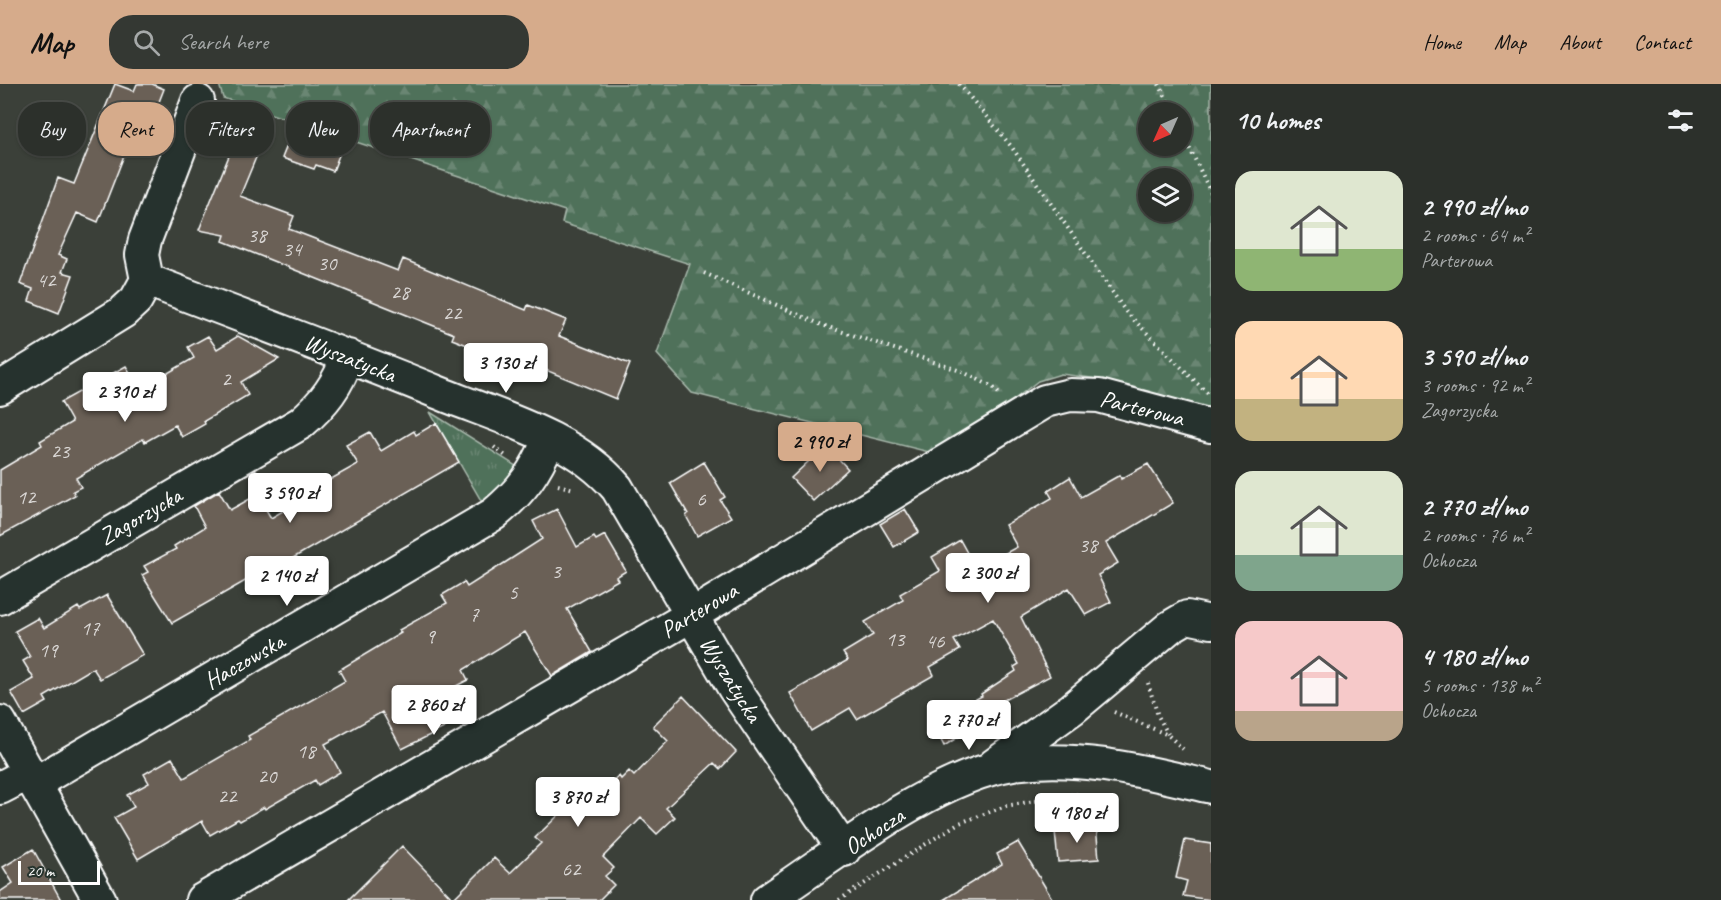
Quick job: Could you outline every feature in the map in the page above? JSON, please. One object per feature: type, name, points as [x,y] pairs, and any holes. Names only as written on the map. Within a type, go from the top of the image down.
[{"type":"street","points":[[0,388],[123,312],[136,300],[147,280],[142,255],[145,240],[198,101]]},
{"type":"street","name":"Wyszatycka","points":[[147,280],[348,356],[550,438],[596,467],[617,488],[735,688],[843,850]]},
{"type":"street","name":"Zagorzycka","points":[[0,598],[300,423],[321,405],[334,389],[348,356]]},
{"type":"street","name":"Parterowa","points":[[202,900],[692,615],[1045,401],[1070,394],[1099,396],[1211,426]]},
{"type":"street","name":"Haczowska","points":[[0,788],[32,778],[494,514],[518,494],[534,474],[550,438]]},
{"type":"street","name":"Ochocza","points":[[986,771],[1072,709],[1170,627],[1199,620]]},
{"type":"street","points":[[0,722],[100,900]]},
{"type":"street","name":"Ochocza","points":[[767,900],[898,814],[950,786],[986,771],[1029,763],[1084,762],[1125,767],[1211,786]]},
{"type":"path","points":[[959,84],[1011,146],[1126,312],[1211,396]]},
{"type":"path","points":[[1159,84],[1168,102]]},
{"type":"path","points":[[1192,153],[1211,193]]},
{"type":"path","points":[[704,273],[822,326],[962,371],[993,387],[1018,418]]},
{"type":"path","points":[[491,445],[551,484],[584,492]]},
{"type":"path","points":[[1137,653],[1158,716],[1168,735],[1186,754]]},
{"type":"path","points":[[1072,709],[1100,708],[1168,735]]},
{"type":"path","points":[[839,900],[957,824],[1006,806],[1080,794]]},
{"type":"green space","points":[[219,84],[1211,84],[1211,411],[1099,379],[1061,374],[1038,381],[997,413],[933,453],[692,393],[657,354],[690,264],[562,223],[565,211],[399,156],[490,156],[490,102],[370,102],[370,147],[358,143],[358,102],[286,102],[286,119],[274,115],[274,102],[235,102],[223,98]]},
{"type":"green space","points":[[430,412],[527,473],[486,509]]},
{"type":"building","points":[[115,84],[134,91],[137,84],[152,84],[164,89],[159,102],[108,102]]},
{"type":"building","points":[[98,125],[98,156],[124,156],[98,222],[77,213],[58,255],[67,259],[62,272],[73,275],[59,313],[29,301],[33,289],[20,284],[58,178],[74,184]]},
{"type":"building","points":[[286,148],[286,156],[339,156],[333,171],[316,165],[314,169],[282,158]]},
{"type":"building","points":[[229,156],[257,156],[240,196],[294,216],[289,229],[398,271],[403,259],[526,310],[528,305],[566,320],[559,336],[630,364],[616,399],[483,344],[480,350],[452,339],[454,334],[223,241],[225,235],[199,230]]},
{"type":"building","points":[[208,336],[217,349],[238,336],[279,359],[241,382],[248,395],[204,421],[205,424],[182,437],[175,425],[145,442],[143,439],[76,478],[81,487],[73,491],[75,495],[0,536],[0,470],[42,445],[40,441],[72,422],[61,402],[126,366],[140,389],[194,358],[188,347]]},
{"type":"building","points":[[436,423],[459,462],[293,558],[306,580],[285,592],[275,575],[266,581],[261,572],[172,623],[142,575],[148,572],[144,566],[176,549],[174,546],[205,527],[194,506],[219,491],[230,510],[257,495],[271,518],[310,495],[308,492],[358,464],[346,445],[370,432],[381,451],[414,431],[416,435]]},
{"type":"building","points":[[826,445],[848,469],[813,501],[791,478]]},
{"type":"building","points":[[704,462],[725,497],[720,500],[731,517],[697,536],[686,516],[688,514],[670,483]]},
{"type":"building","points":[[1148,464],[1173,503],[1106,543],[1118,563],[1098,575],[1111,602],[1086,615],[1069,588],[1021,617],[1050,676],[998,703],[1002,710],[944,746],[932,723],[982,696],[981,694],[1016,671],[1014,667],[1019,664],[993,619],[954,640],[960,650],[930,667],[934,675],[857,719],[850,708],[811,731],[790,693],[848,660],[843,653],[873,635],[865,622],[903,600],[900,594],[940,571],[932,557],[960,540],[976,569],[1017,547],[1005,525],[1052,498],[1048,491],[1070,477],[1081,497],[1120,475],[1121,479]]},
{"type":"building","points":[[557,509],[577,547],[594,537],[596,540],[605,535],[626,571],[616,577],[618,580],[567,609],[592,652],[552,676],[525,632],[463,670],[468,680],[454,687],[470,715],[402,749],[382,712],[325,744],[340,772],[318,785],[315,780],[265,809],[264,807],[240,821],[238,819],[210,835],[202,821],[138,859],[114,818],[134,807],[127,795],[149,783],[144,774],[172,758],[184,778],[250,740],[248,736],[345,681],[339,670],[401,633],[399,630],[447,603],[442,595],[464,582],[467,587],[542,539],[533,521]]},
{"type":"building","points":[[905,509],[919,532],[894,547],[880,524]]},
{"type":"building","points":[[107,595],[143,655],[100,679],[93,668],[44,697],[47,702],[24,715],[11,692],[34,679],[23,661],[30,657],[15,631],[38,618],[44,628],[78,607],[80,610]]},
{"type":"building","points":[[683,696],[736,752],[720,769],[714,763],[666,808],[675,817],[657,834],[641,818],[603,857],[614,868],[605,876],[614,885],[599,900],[348,900],[402,846],[453,899],[494,858],[510,873],[541,843],[535,838],[571,803],[581,813],[619,776],[621,779],[629,771],[634,776],[668,741],[653,726]]},
{"type":"building","points":[[1096,825],[1099,859],[1058,862],[1055,831]]},
{"type":"building","points":[[1185,840],[1211,844],[1211,900],[1183,896],[1187,881],[1176,878]]},
{"type":"building","points":[[1018,842],[1053,900],[943,900],[1002,864],[997,854]]},
{"type":"building","points":[[33,849],[61,900],[0,900],[0,892],[13,883],[3,867]]}]
